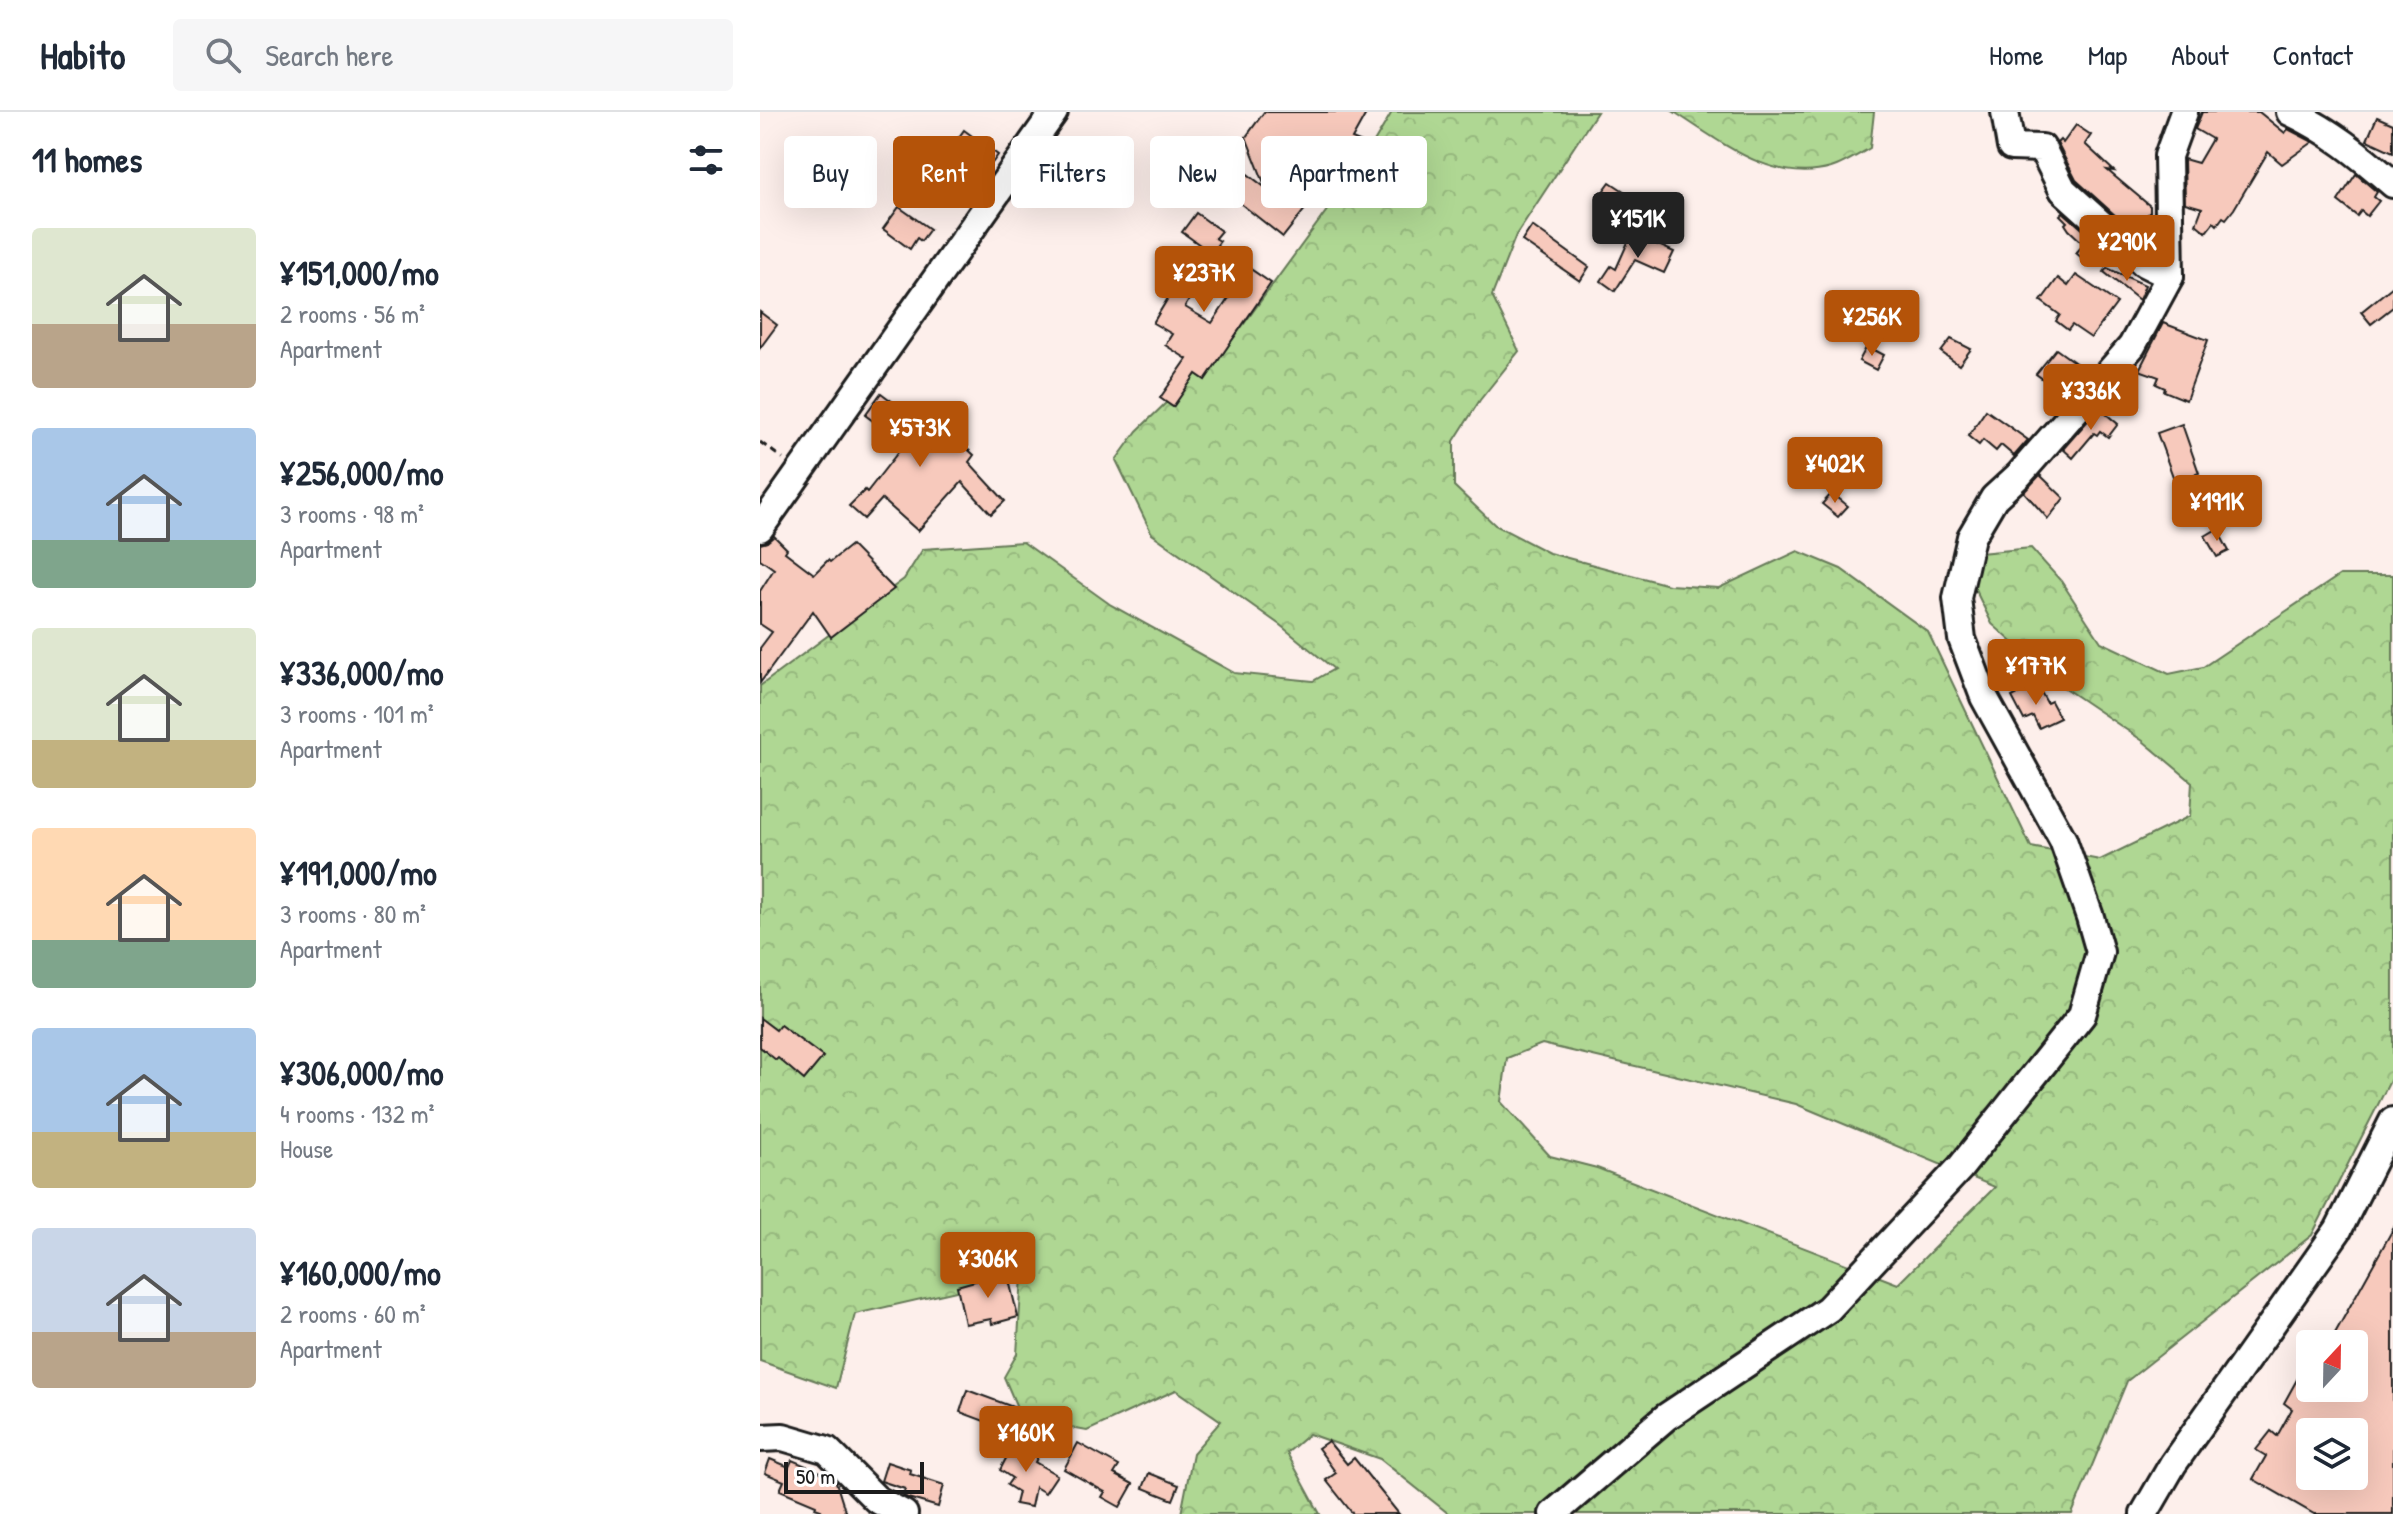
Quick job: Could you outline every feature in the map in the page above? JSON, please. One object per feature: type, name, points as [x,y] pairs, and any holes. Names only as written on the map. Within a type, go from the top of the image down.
[{"type":"street","points":[[760,528],[1054,112]]},
{"type":"street","points":[[2005,112],[2011,147],[2042,148],[2063,190],[2144,263],[2170,276]]},
{"type":"street","points":[[1553,1514],[1666,1417],[1828,1309],[1960,1168],[2082,1015],[2100,952],[2090,917],[2063,840],[1984,697],[1962,639],[1957,598],[1971,537],[1994,498],[2019,475],[2132,346],[2170,276],[2168,156],[2184,112]]},
{"type":"street","points":[[2290,112],[2320,126],[2351,147],[2393,184]]},
{"type":"street","points":[[2144,1514],[2173,1464],[2338,1230],[2393,1121]]},
{"type":"street","points":[[760,1438],[783,1437],[827,1450],[876,1499],[904,1514]]},
{"type":"path","points":[[760,442],[799,471]]},
{"type":"green space","points":[[1392,112],[1597,112],[1516,235],[1492,296],[1519,351],[1480,400],[1454,441],[1454,486],[1495,525],[1549,553],[1669,585],[1719,588],[1798,551],[1841,569],[1928,632],[2031,847],[2100,860],[2190,816],[2192,782],[2143,741],[2063,687],[1992,624],[1974,587],[1980,553],[2031,548],[2061,581],[2101,642],[2169,674],[2203,667],[2340,575],[2393,575],[2393,1075],[2312,1235],[2127,1381],[2072,1514],[1449,1514],[1380,1459],[1309,1434],[1287,1453],[1320,1514],[1181,1514],[1193,1453],[1221,1421],[1176,1390],[1087,1431],[1022,1419],[1004,1377],[1017,1354],[1022,1276],[855,1314],[836,1388],[760,1361],[760,686],[904,579],[923,549],[1023,542],[1111,605],[1234,673],[1313,681],[1334,669],[1280,625],[1152,534],[1116,460],[1137,431],[1235,336],[1329,208],[1427,208],[1427,136],[1378,136]],"holes":[[[1542,1044],[1796,1104],[1995,1187],[1898,1284],[1597,1168],[1550,1156],[1501,1102],[1507,1058]]]},
{"type":"green space","points":[[1674,112],[1874,112],[1870,148],[1831,168],[1809,172],[1788,170],[1748,157]]},
{"type":"building","points":[[1264,112],[1367,112],[1354,136],[1261,136],[1261,175],[1246,137]]},
{"type":"building","points":[[2202,112],[2259,112],[2285,133],[2288,129],[2313,142],[2282,164],[2268,152],[2234,209],[2217,225],[2214,222],[2206,232],[2196,224],[2202,208],[2185,203],[2184,159],[2198,163],[2212,139],[2195,129]]},
{"type":"building","points":[[2377,117],[2393,124],[2393,152],[2367,140]]},
{"type":"building","points":[[2076,125],[2091,135],[2085,144],[2114,171],[2107,170],[2150,206],[2146,216],[2153,222],[2153,237],[2147,244],[2076,180],[2057,143],[2060,140],[2063,143]]},
{"type":"building","points":[[1245,172],[1261,184],[1261,208],[1306,208],[1283,237],[1245,207]]},
{"type":"building","points":[[2356,174],[2377,192],[2374,197],[2379,201],[2367,216],[2361,211],[2357,216],[2338,201]]},
{"type":"building","points":[[1610,182],[1636,199],[1625,216],[1599,197]]},
{"type":"building","points":[[900,208],[930,229],[921,241],[917,238],[910,249],[883,229]]},
{"type":"building","points":[[2063,212],[2104,248],[2089,264],[2076,253],[2084,244],[2065,224],[2067,222],[2060,215]]},
{"type":"building","points":[[1196,213],[1221,231],[1215,238],[1220,241],[1197,272],[1203,276],[1185,307],[1212,323],[1249,268],[1271,283],[1205,380],[1196,374],[1173,407],[1160,398],[1187,359],[1165,345],[1172,334],[1153,323],[1200,245],[1182,232]]},
{"type":"building","points":[[1532,226],[1589,267],[1580,281],[1522,241]]},
{"type":"building","points":[[1632,233],[1674,252],[1664,273],[1635,260],[1615,291],[1601,281],[1611,266],[1616,269]]},
{"type":"building","points":[[2107,268],[2145,285],[2139,300],[2104,272]]},
{"type":"building","points":[[2076,275],[2117,303],[2091,338],[2072,325],[2068,330],[2056,321],[2060,315],[2041,301],[2058,278],[2068,286]]},
{"type":"building","points":[[2393,286],[2393,307],[2371,324],[2361,312]]},
{"type":"building","points":[[760,312],[777,325],[760,348]]},
{"type":"building","points":[[2163,323],[2208,340],[2186,400],[2164,391],[2165,388],[2156,384],[2159,377],[2139,370]]},
{"type":"building","points":[[1951,339],[1971,349],[1959,365],[1941,352]]},
{"type":"building","points":[[1867,346],[1884,355],[1876,370],[1859,361]]},
{"type":"building","points":[[2056,349],[2088,372],[2077,384],[2071,380],[2062,393],[2036,374]]},
{"type":"building","points":[[881,393],[901,408],[904,404],[919,415],[916,423],[939,439],[951,434],[974,455],[969,462],[1005,501],[991,514],[962,482],[918,531],[882,499],[864,519],[849,506],[865,490],[867,492],[899,451],[876,433],[881,427],[865,415]]},
{"type":"building","points":[[2099,408],[2118,424],[2108,437],[2100,431],[2097,435],[2094,433],[2073,458],[2063,449]]},
{"type":"building","points":[[1986,410],[2028,440],[2014,456],[2001,445],[1996,451],[1983,440],[1979,445],[1968,436]]},
{"type":"building","points":[[2182,424],[2199,473],[2175,482],[2157,433]]},
{"type":"building","points":[[2040,475],[2064,498],[2048,519],[2024,492]]},
{"type":"building","points":[[1832,493],[1848,506],[1838,517],[1822,504]]},
{"type":"building","points":[[2217,529],[2229,551],[2217,557],[2205,536]]},
{"type":"building","points":[[774,536],[787,549],[785,552],[814,574],[851,545],[894,589],[831,637],[813,611],[760,683],[760,648],[772,632],[760,624],[760,591],[774,569],[760,559],[760,544]]},
{"type":"building","points":[[2034,686],[2047,703],[2051,701],[2060,718],[2039,728],[2033,716],[2024,720],[2012,697]]},
{"type":"building","points":[[760,1018],[776,1030],[780,1025],[823,1057],[804,1080],[760,1047]]},
{"type":"building","points":[[2393,1229],[2393,1514],[2314,1514],[2253,1479],[2266,1456],[2256,1450],[2271,1431],[2277,1436],[2292,1409],[2284,1403],[2296,1381],[2296,1402],[2368,1402],[2368,1330],[2337,1330]]},
{"type":"building","points":[[1007,1272],[1018,1317],[992,1324],[991,1319],[965,1324],[957,1286]]},
{"type":"building","points":[[967,1390],[1016,1408],[1008,1430],[960,1412]]},
{"type":"building","points":[[1015,1441],[1038,1456],[1035,1462],[1057,1475],[1045,1493],[1035,1487],[1031,1507],[1015,1504],[1018,1492],[1007,1485],[1012,1478],[1000,1470]]},
{"type":"building","points":[[1328,1441],[1347,1464],[1354,1458],[1399,1514],[1353,1514],[1326,1480],[1336,1473],[1318,1448]]},
{"type":"building","points":[[1078,1443],[1119,1466],[1114,1474],[1133,1484],[1120,1507],[1102,1497],[1105,1492],[1064,1469]]},
{"type":"building","points":[[770,1459],[789,1467],[792,1460],[830,1476],[836,1482],[846,1514],[819,1514],[821,1510],[815,1508],[816,1505],[780,1490],[784,1481],[765,1473]]},
{"type":"building","points":[[887,1462],[911,1470],[910,1474],[944,1485],[938,1507],[908,1498],[903,1495],[905,1489],[881,1481]]},
{"type":"building","points":[[1149,1473],[1179,1485],[1173,1500],[1143,1488]]}]
